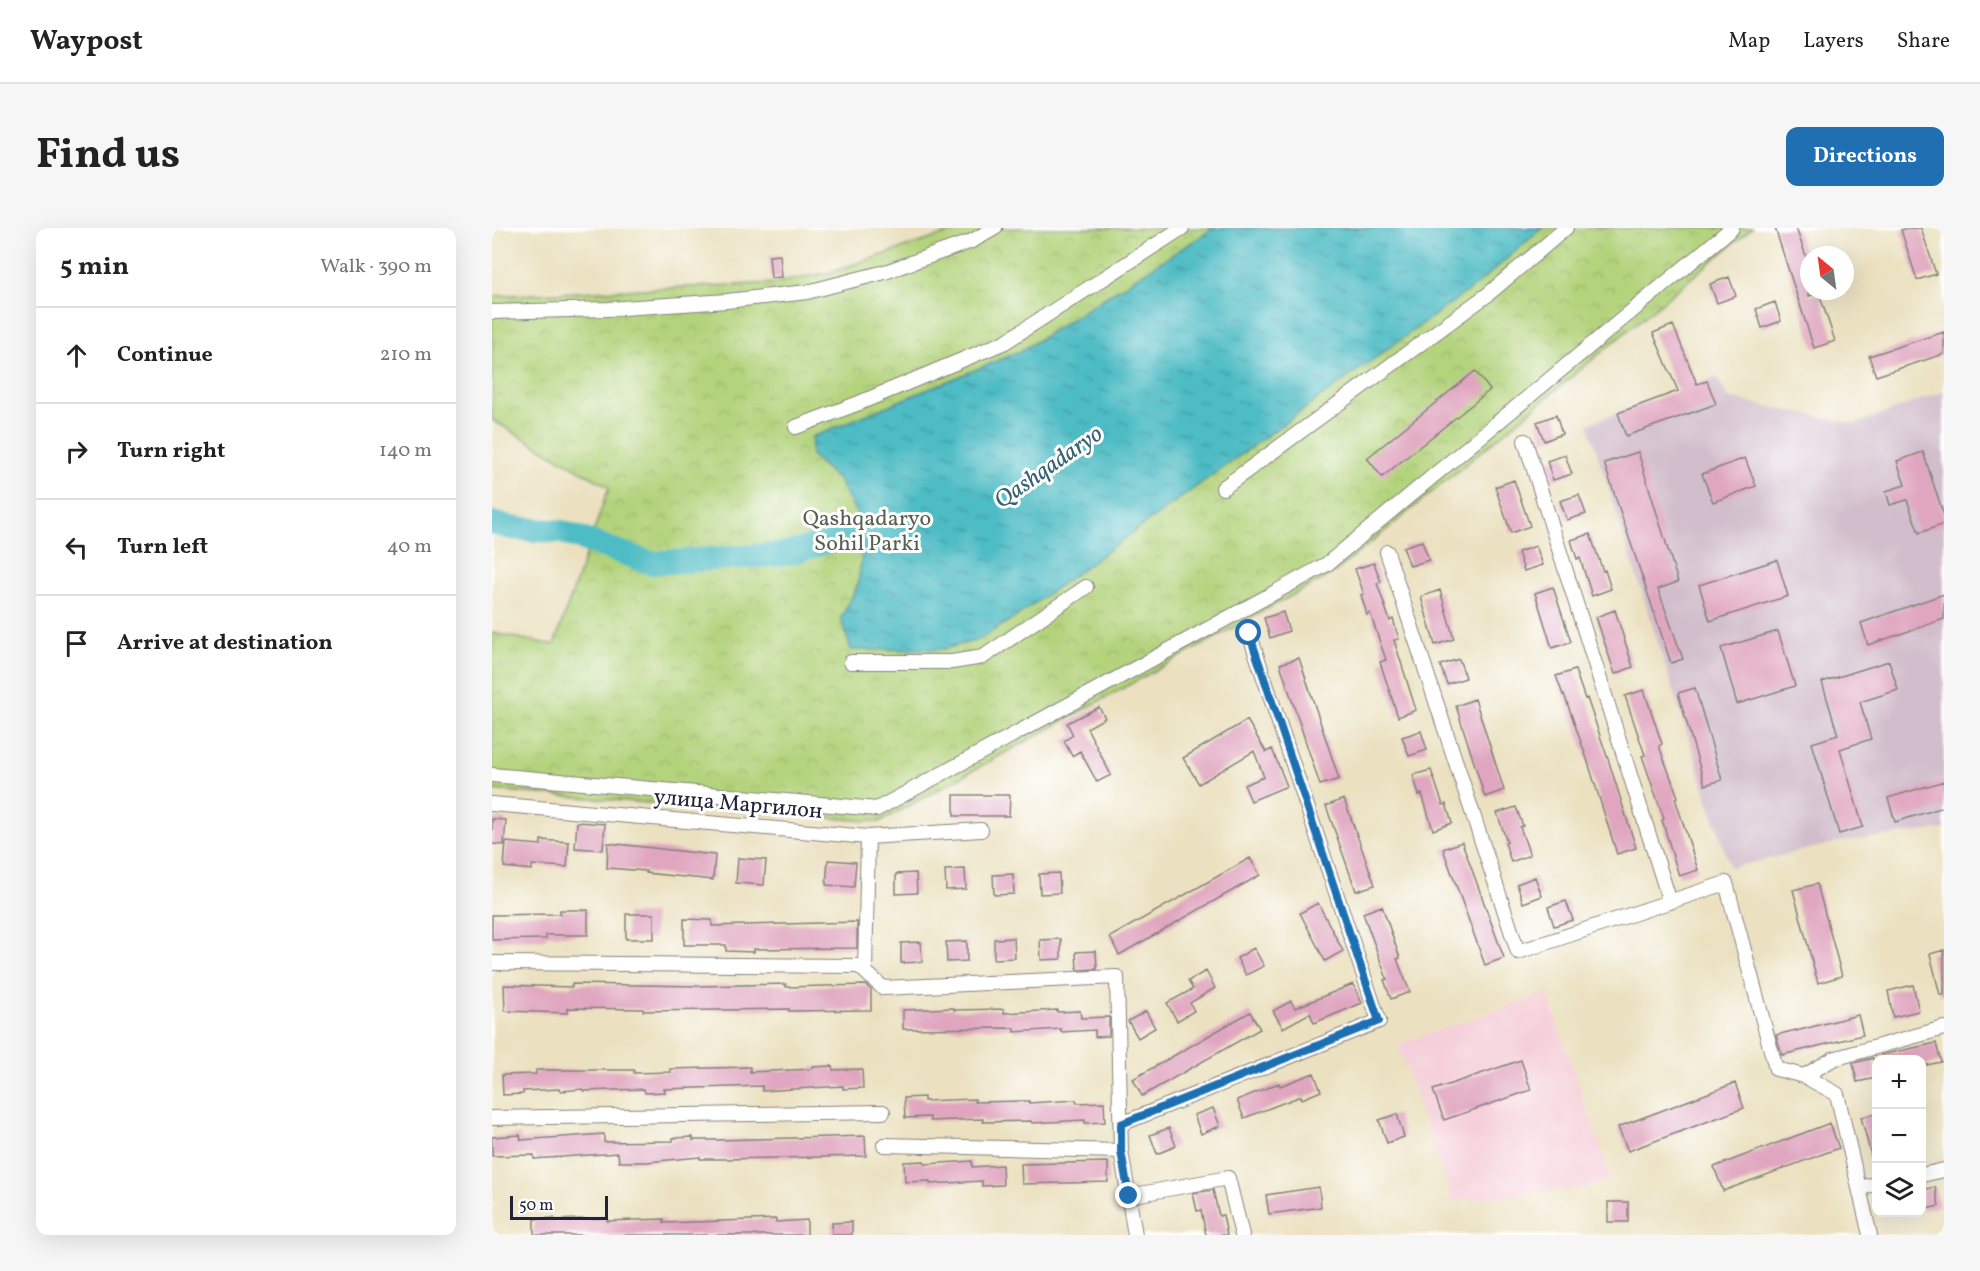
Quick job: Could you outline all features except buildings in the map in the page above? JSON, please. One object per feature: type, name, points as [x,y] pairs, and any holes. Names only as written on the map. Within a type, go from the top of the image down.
[{"type":"street","points":[[492,312],[608,309],[727,301],[807,292],[885,272],[972,241],[995,228]]},
{"type":"street","points":[[796,427],[859,404],[1005,342],[1182,228]]},
{"type":"street","points":[[1223,488],[1487,295],[1566,228]]},
{"type":"street","points":[[492,774],[877,809],[1327,564],[1732,228]]},
{"type":"street","points":[[1525,441],[1670,902]]},
{"type":"street","points":[[1387,552],[1518,952],[1726,884],[1776,1069],[1804,1076],[1837,1094],[1870,1235]]},
{"type":"street","points":[[851,662],[952,662],[982,657],[1086,587]]},
{"type":"street","points":[[1121,1124],[1379,1021],[1249,633]]},
{"type":"street","name":"улица Маргилон","points":[[492,804],[868,837],[981,830]]},
{"type":"street","points":[[865,971],[868,837]]},
{"type":"street","points":[[492,963],[859,966],[883,988],[1117,976],[1121,1151],[1135,1235]]},
{"type":"street","points":[[1804,1076],[1833,1059],[1944,1028]]},
{"type":"street","points":[[492,1118],[883,1112]]},
{"type":"street","points":[[884,1145],[1121,1151]]},
{"type":"street","points":[[1926,1174],[1944,1170]]},
{"type":"street","points":[[1129,1196],[1228,1178],[1242,1235]]},
{"type":"street","points":[[1859,1188],[1872,1185]]},
{"type":"shaded area","points":[[1717,377],[1728,398],[1855,424],[1944,391],[1944,829],[1843,841],[1730,868],[1588,424]]},
{"type":"shaded area","points":[[1547,993],[1611,1178],[1588,1187],[1452,1201],[1398,1044]]},
{"type":"green space","name":"Qashqadaryo Sohil Parki","points":[[964,228],[1752,228],[1335,572],[879,822],[492,790],[492,633],[554,645],[609,487],[492,420],[492,296],[776,283],[831,272]]},
{"type":"water","points":[[1214,228],[1542,228],[1479,283],[1017,616],[978,640],[944,649],[851,650],[841,618],[858,585],[863,548],[856,512],[838,480],[811,455],[812,437],[1021,351]]},
{"type":"waterway","name":"Qashqadaryo","points":[[492,523],[512,528],[562,532],[651,563],[785,554],[846,537],[892,531]]},
{"type":"route","points":[[1129,1196],[1121,1151],[1121,1124],[1379,1021],[1249,633]]}]
